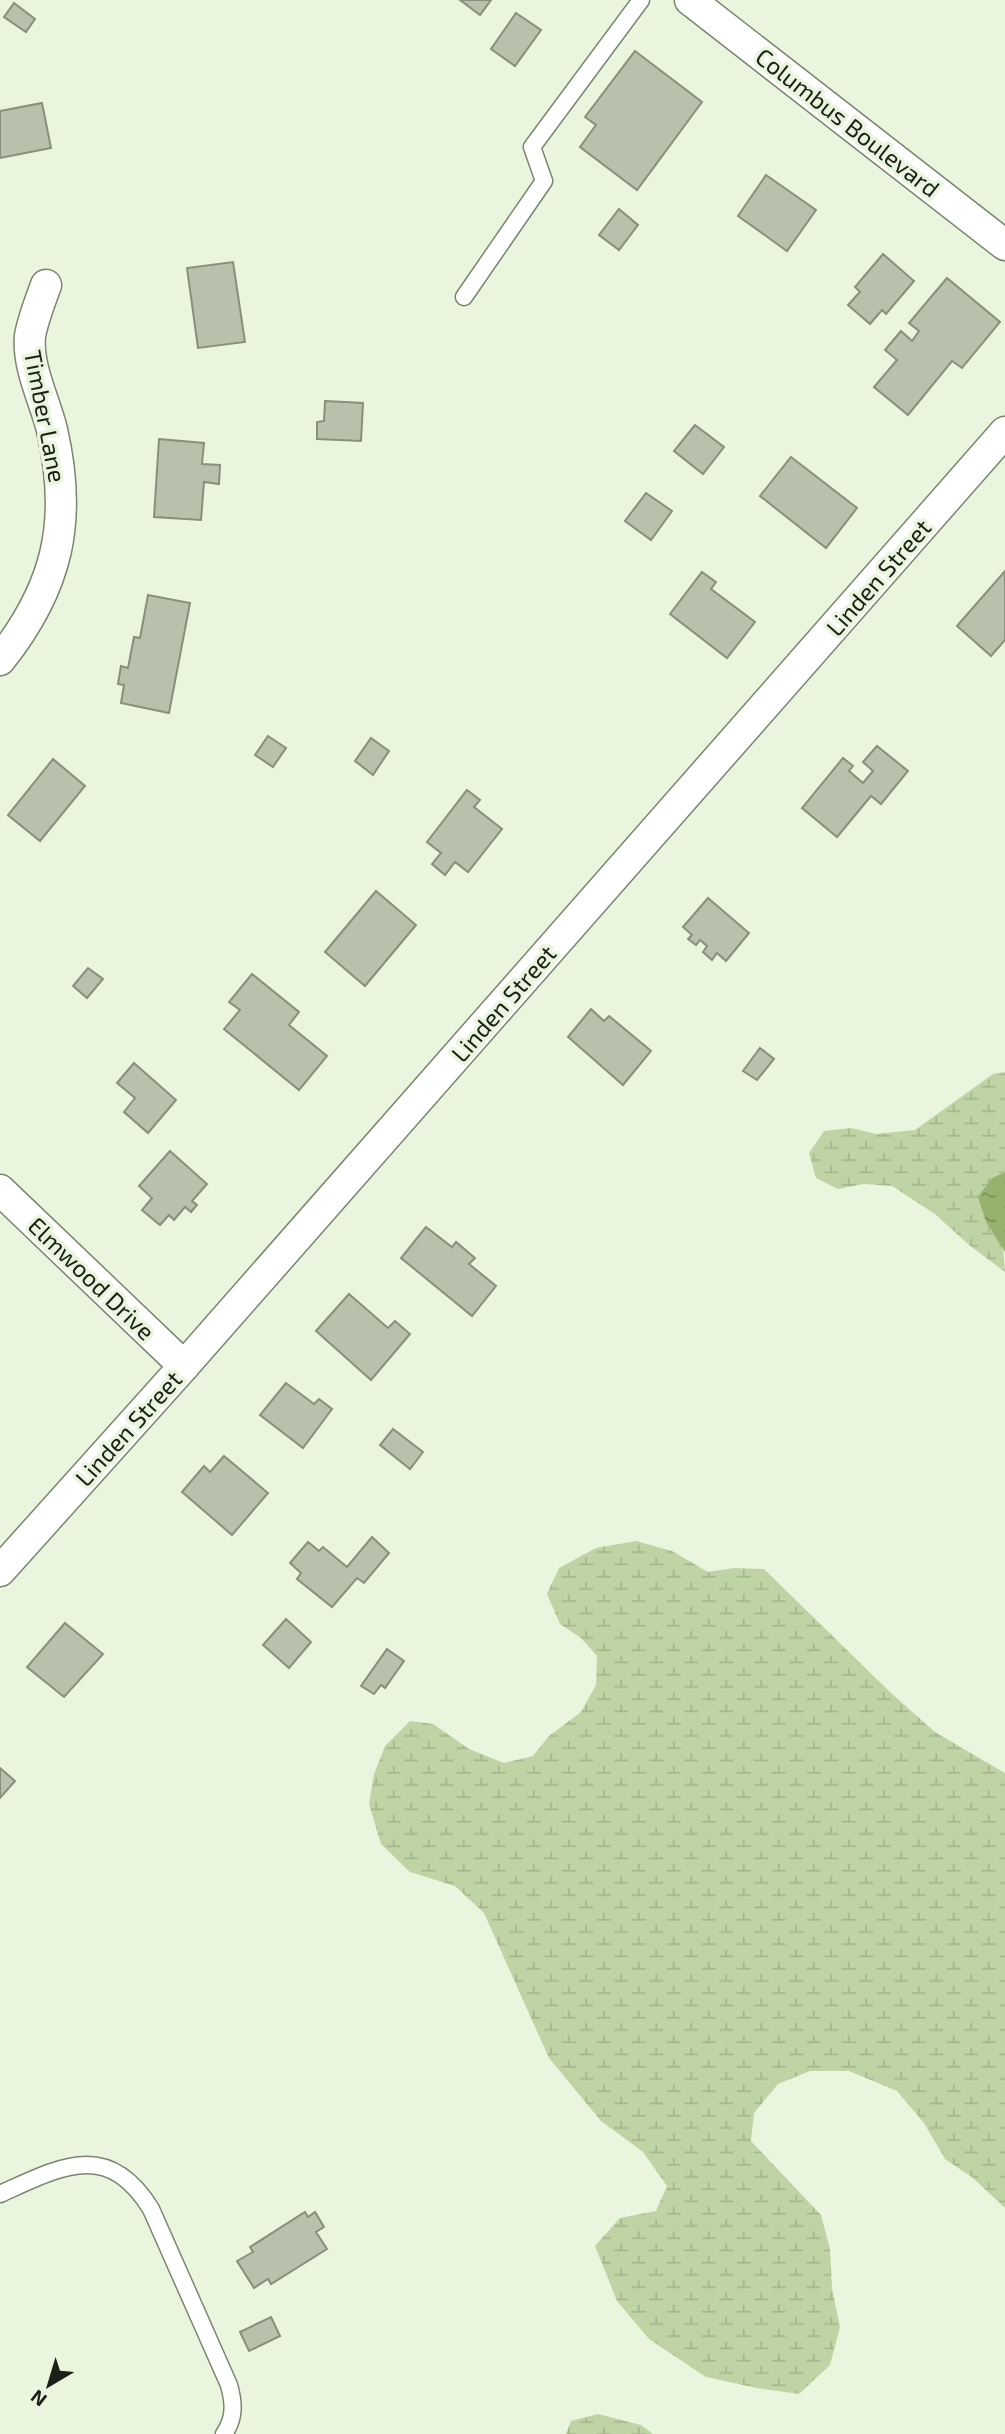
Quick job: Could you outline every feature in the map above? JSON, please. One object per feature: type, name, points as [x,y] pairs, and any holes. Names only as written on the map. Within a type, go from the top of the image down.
[{"type":"street","name":"Columbus Boulevard","points":[[690,0],[1005,245]]},
{"type":"street","name":"Timber Lane","points":[[0,660],[25,627],[38,604],[57,552],[60,529],[60,476],[55,446],[31,355],[30,338],[35,314],[46,285]]},
{"type":"street","name":"Linden Street","points":[[0,1571],[184,1366],[1005,432]]},
{"type":"street","name":"Elmwood Drive","points":[[0,1190],[184,1366]]},
{"type":"lane","points":[[464,296],[544,181],[532,147],[642,0]]},
{"type":"lane","points":[[0,2194],[41,2175],[82,2164],[107,2168],[133,2185],[151,2209],[229,2385],[232,2420],[224,2434]]},
{"type":"green space","points":[[1005,1072],[1005,1172],[992,1178],[986,1222],[1003,1247],[1005,1272],[969,1245],[935,1214],[892,1186],[864,1184],[838,1189],[816,1178],[809,1153],[824,1131],[851,1128],[876,1134],[915,1130],[993,1074]]},
{"type":"green space","points":[[636,1541],[672,1551],[708,1572],[734,1568],[764,1569],[891,1693],[935,1732],[1005,1773],[1005,2208],[973,2178],[945,2159],[924,2123],[897,2091],[849,2071],[810,2071],[778,2084],[754,2113],[751,2141],[821,2215],[830,2249],[832,2288],[840,2327],[830,2365],[799,2394],[706,2377],[649,2339],[617,2301],[595,2246],[620,2218],[656,2211],[667,2186],[643,2152],[601,2121],[549,2058],[484,1913],[455,1886],[410,1872],[381,1844],[369,1804],[374,1774],[385,1746],[410,1721],[433,1724],[469,1749],[504,1763],[533,1756],[549,1736],[581,1712],[596,1685],[597,1656],[581,1638],[560,1624],[547,1594],[559,1568],[596,1548]]},
{"type":"green space","points":[[598,2414],[641,2425],[653,2434],[566,2434],[571,2421]]},
{"type":"water","points":[[1005,1172],[1005,1252],[986,1222],[978,1197],[992,1178]]},
{"type":"building","points":[[460,0],[491,0],[480,15]]},
{"type":"building","points":[[14,3],[35,19],[26,32],[4,17]]},
{"type":"building","points":[[516,13],[541,30],[515,66],[491,49]]},
{"type":"building","points":[[635,51],[702,102],[637,190],[580,147],[596,125],[585,117]]},
{"type":"building","points":[[42,103],[51,148],[0,158],[0,111]]},
{"type":"building","points":[[766,175],[816,210],[787,251],[738,216]]},
{"type":"building","points":[[619,209],[638,225],[619,250],[599,235]]},
{"type":"building","points":[[883,254],[914,281],[886,314],[882,310],[870,324],[848,305],[860,292],[855,287]]},
{"type":"building","points":[[233,262],[245,342],[198,348],[187,268]]},
{"type":"building","points":[[947,278],[1000,322],[962,368],[952,361],[908,415],[874,387],[897,360],[885,350],[901,331],[912,341],[919,331],[909,323]]},
{"type":"building","points":[[325,401],[363,403],[361,441],[317,439],[317,422],[324,421]]},
{"type":"building","points":[[695,425],[724,447],[703,474],[674,451]]},
{"type":"building","points":[[159,439],[204,443],[202,464],[220,465],[219,484],[204,482],[201,520],[154,517]]},
{"type":"building","points":[[791,457],[857,508],[826,548],[760,496]]},
{"type":"building","points":[[646,493],[672,511],[651,540],[625,521]]},
{"type":"building","points":[[1005,571],[1005,640],[991,656],[957,626]]},
{"type":"building","points":[[702,572],[716,582],[711,589],[755,622],[727,658],[670,614]]},
{"type":"building","points":[[148,595],[190,603],[169,713],[121,703],[124,685],[118,684],[121,666],[128,668],[134,637],[140,638]]},
{"type":"building","points":[[268,736],[286,748],[273,767],[255,755]]},
{"type":"building","points":[[371,738],[389,751],[373,775],[355,761]]},
{"type":"building","points":[[877,746],[908,771],[881,804],[871,796],[837,837],[802,808],[843,758],[853,766],[849,771],[863,783],[873,771],[863,762]]},
{"type":"building","points":[[53,759],[85,786],[40,841],[8,815]]},
{"type":"building","points":[[467,790],[480,800],[474,807],[502,829],[468,872],[455,862],[445,875],[432,864],[441,853],[427,842]]},
{"type":"building","points":[[376,891],[416,925],[365,986],[325,952]]},
{"type":"building","points":[[708,898],[749,933],[726,961],[717,953],[712,960],[703,952],[707,946],[700,940],[696,945],[688,939],[692,935],[683,927]]},
{"type":"building","points":[[88,968],[103,979],[87,998],[73,986]]},
{"type":"building","points":[[252,974],[299,1012],[289,1025],[327,1056],[299,1090],[224,1029],[240,1010],[229,1002]]},
{"type":"building","points":[[591,1009],[604,1021],[609,1016],[651,1051],[623,1085],[568,1037]]},
{"type":"building","points":[[760,1048],[774,1059],[757,1080],[743,1071]]},
{"type":"building","points":[[134,1063],[176,1100],[148,1133],[124,1112],[135,1098],[117,1083]]},
{"type":"building","points":[[170,1151],[207,1184],[192,1201],[197,1205],[191,1212],[185,1207],[174,1220],[169,1215],[160,1225],[142,1210],[152,1198],[139,1186]]},
{"type":"building","points":[[426,1227],[452,1247],[456,1242],[475,1258],[469,1264],[496,1286],[472,1316],[401,1258]]},
{"type":"building","points":[[349,1294],[388,1328],[395,1321],[410,1334],[371,1380],[316,1331]]},
{"type":"building","points":[[286,1383],[314,1404],[319,1399],[332,1409],[303,1448],[260,1415]]},
{"type":"building","points":[[393,1429],[423,1452],[410,1469],[380,1445]]},
{"type":"building","points":[[224,1456],[268,1493],[232,1535],[182,1492],[204,1466],[210,1472]]},
{"type":"building","points":[[372,1537],[389,1553],[364,1583],[357,1578],[332,1607],[297,1579],[301,1573],[290,1563],[308,1542],[319,1551],[323,1547],[347,1567]]},
{"type":"building","points":[[286,1619],[311,1642],[289,1668],[263,1645]]},
{"type":"building","points":[[65,1623],[103,1654],[64,1697],[27,1667]]},
{"type":"building","points":[[387,1649],[404,1661],[385,1688],[381,1685],[374,1694],[361,1686]]},
{"type":"building","points":[[0,1768],[15,1781],[0,1798]]},
{"type":"building","points":[[305,2212],[308,2217],[315,2212],[324,2227],[316,2232],[327,2249],[271,2284],[268,2279],[254,2288],[237,2261],[253,2252],[250,2247]]},
{"type":"building","points":[[271,2317],[280,2336],[249,2351],[240,2332]]}]
